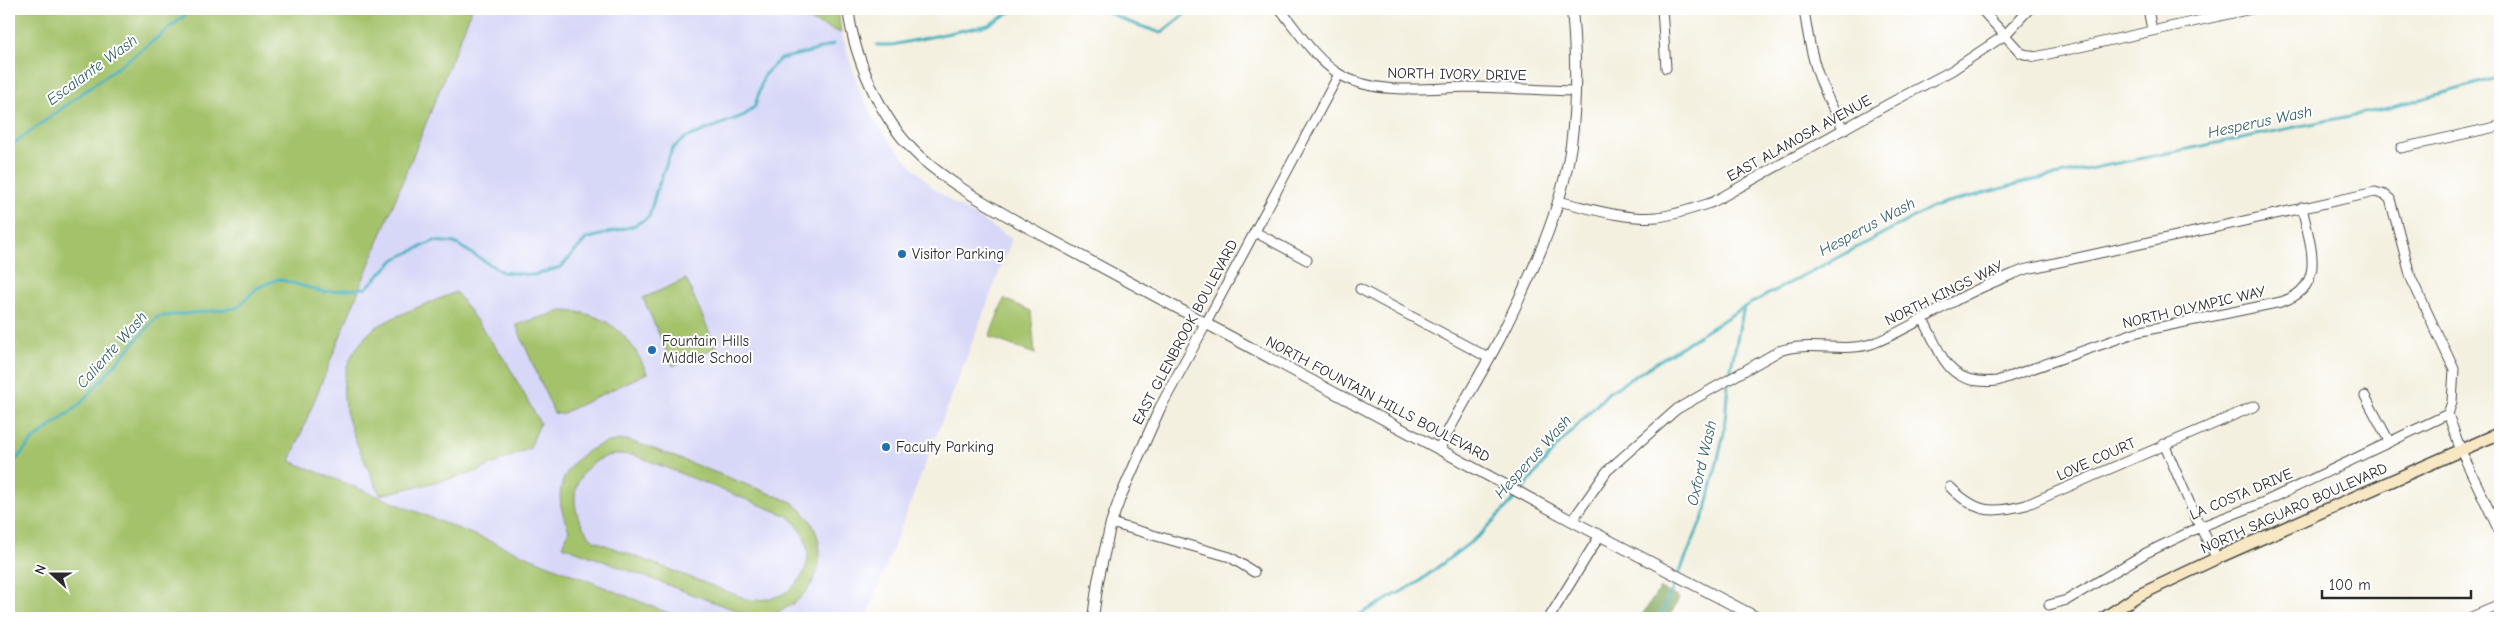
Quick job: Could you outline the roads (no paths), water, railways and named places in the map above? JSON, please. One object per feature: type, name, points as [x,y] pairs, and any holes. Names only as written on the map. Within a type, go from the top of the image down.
[{"type":"main road","name":"NORTH SAGUARO BOULEVARD","points":[[2104,618],[2137,596],[2217,558],[2500,433]]},
{"type":"street","name":"NORTH FOUNTAIN HILLS BOULEVARD","points":[[848,9],[850,25],[861,62],[886,114],[920,156],[947,177],[1012,218],[1572,521],[1758,618]]},
{"type":"street","name":"NORTH IVORY DRIVE","points":[[1280,9],[1311,48],[1339,74],[1365,83],[1393,88],[1574,91]]},
{"type":"street","points":[[1439,449],[1530,277],[1544,246],[1558,201],[1571,146],[1575,60],[1574,9]]},
{"type":"street","points":[[1662,9],[1666,68]]},
{"type":"street","points":[[1804,9],[1815,72],[1844,130]]},
{"type":"street","points":[[1981,9],[2021,53],[2036,57],[2250,9]]},
{"type":"street","name":"EAST ALAMOSA AVENUE","points":[[1558,201],[1614,214],[1657,217],[1684,212],[1713,202],[1951,71],[2005,35],[2029,9]]},
{"type":"street","points":[[2148,9],[2152,30]]},
{"type":"street","name":"EAST GLENBROOK BOULEVARD","points":[[1093,618],[1098,581],[1111,523],[1132,468],[1160,408],[1339,74]]},
{"type":"street","points":[[2401,148],[2500,126]]},
{"type":"street","name":"NORTH KINGS WAY","points":[[1572,521],[1607,471],[1677,410],[1779,351],[1791,347],[1861,346],[1900,331],[1972,291],[2023,270],[2302,207],[2336,202],[2366,192],[2386,195],[2393,205],[2411,278],[2454,369],[2452,402],[2448,414]]},
{"type":"street","name":"NORTH OLYMPIC WAY","points":[[1923,319],[1946,361],[1957,375],[1966,380],[1997,382],[2137,332],[2281,302],[2296,296],[2304,289],[2313,271],[2302,207]]},
{"type":"street","points":[[1255,232],[1307,260]]},
{"type":"street","points":[[1360,289],[1488,358]]},
{"type":"street","points":[[2365,396],[2389,441]]},
{"type":"street","name":"LOVE COURT","points":[[1950,487],[1972,506],[1991,510],[2010,509],[2041,499],[2255,406]]},
{"type":"street","points":[[2448,414],[2461,451],[2500,533]]},
{"type":"street","name":"LA COSTA DRIVE","points":[[2049,606],[2067,600],[2146,553],[2200,527],[2262,503],[2448,414]]},
{"type":"street","points":[[2164,444],[2200,527],[2217,558]]},
{"type":"street","points":[[1111,523],[1230,557],[1254,572]]},
{"type":"street","points":[[1549,618],[1600,535]]},
{"type":"street","points":[[2469,618],[2500,605]]},
{"type":"waterway","name":"Escalante Wash","points":[[9,147],[152,42],[184,16],[183,9]]},
{"type":"waterway","name":"Caliente Wash","points":[[877,45],[892,45],[988,25],[1016,9]]},
{"type":"waterway","name":"Caliente Wash","points":[[1102,9],[1126,21],[1161,33],[1191,9]]},
{"type":"waterway","name":"Caliente Wash","points":[[9,468],[32,441],[79,405],[157,317],[237,308],[257,288],[278,279],[324,292],[366,288],[395,259],[434,241],[455,243],[502,272],[534,275],[561,267],[586,239],[633,226],[649,217],[672,149],[685,138],[745,115],[755,106],[764,75],[780,59],[814,51],[833,44]]},
{"type":"waterway","name":"Hesperus Wash","points":[[1522,491],[1552,452],[1608,393],[1744,307],[1933,207],[2025,182],[2389,108],[2500,77]]},
{"type":"waterway","name":"Oxford Wash","points":[[1729,377],[1744,307]]},
{"type":"waterway","name":"Oxford Wash","points":[[1660,618],[1706,510],[1724,433],[1728,383]]},
{"type":"waterway","name":"Hesperus Wash","points":[[1353,618],[1417,583],[1480,535],[1518,495]]},
{"type":"place","name":"Visitor Parking","points":[[902,254]]},
{"type":"place","name":"Fountain Hills Middle School","points":[[652,350]]},
{"type":"place","name":"Faculty Parking","points":[[886,447]]}]
